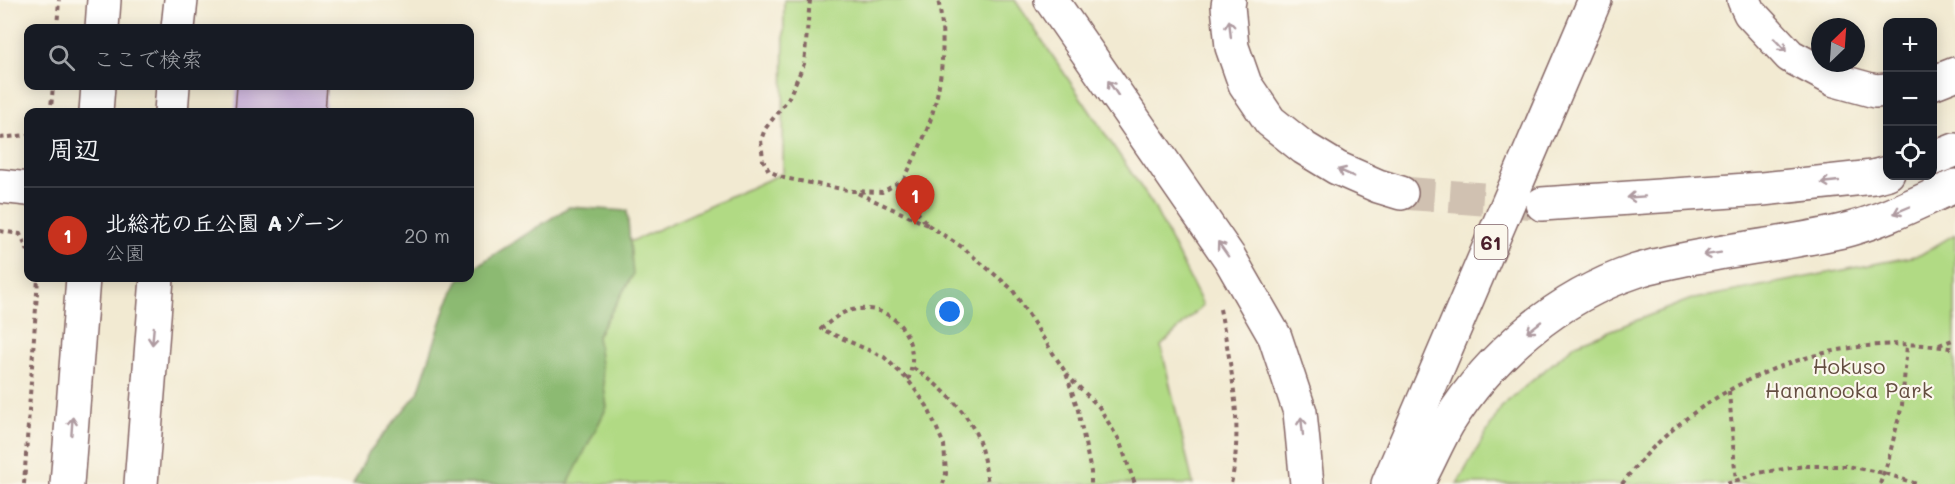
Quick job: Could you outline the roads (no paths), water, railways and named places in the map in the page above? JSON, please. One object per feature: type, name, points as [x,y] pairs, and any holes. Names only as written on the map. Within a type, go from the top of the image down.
[{"type":"main road","points":[[102,24],[104,0]]},
{"type":"main road","points":[[178,24],[181,0]]},
{"type":"main road","points":[[1052,0],[1229,257],[1275,337],[1300,412],[1306,484]]},
{"type":"main road","points":[[1229,0],[1232,47],[1245,84],[1270,121],[1304,148],[1337,168],[1378,186],[1401,193]]},
{"type":"main road","name":"61","points":[[1388,484],[1595,0]]},
{"type":"main road","points":[[1744,0],[1750,13],[1790,56],[1835,80],[1875,91],[1883,90]]},
{"type":"main road","points":[[1937,81],[1955,74]]},
{"type":"main road","points":[[96,108],[98,90]]},
{"type":"main road","points":[[171,108],[173,90]]},
{"type":"main road","points":[[1937,157],[1955,150]]},
{"type":"main road","points":[[1542,204],[1762,189],[1883,174]]},
{"type":"main road","points":[[0,186],[24,189]]},
{"type":"main road","points":[[1417,484],[1448,423],[1511,345],[1547,317],[1586,294],[1636,271],[1703,255],[1851,229],[1955,186]]},
{"type":"main road","points":[[68,484],[83,282]]},
{"type":"main road","points":[[141,484],[157,282]]},
{"type":"tunnel","points":[[1401,193],[1538,203]]},
{"type":"place","name":"北総花の丘公園 Aゾーン","points":[[915,225]]},
{"type":"park label","name":"Hokuso Hananooka Park","points":[[1849,377]]}]
